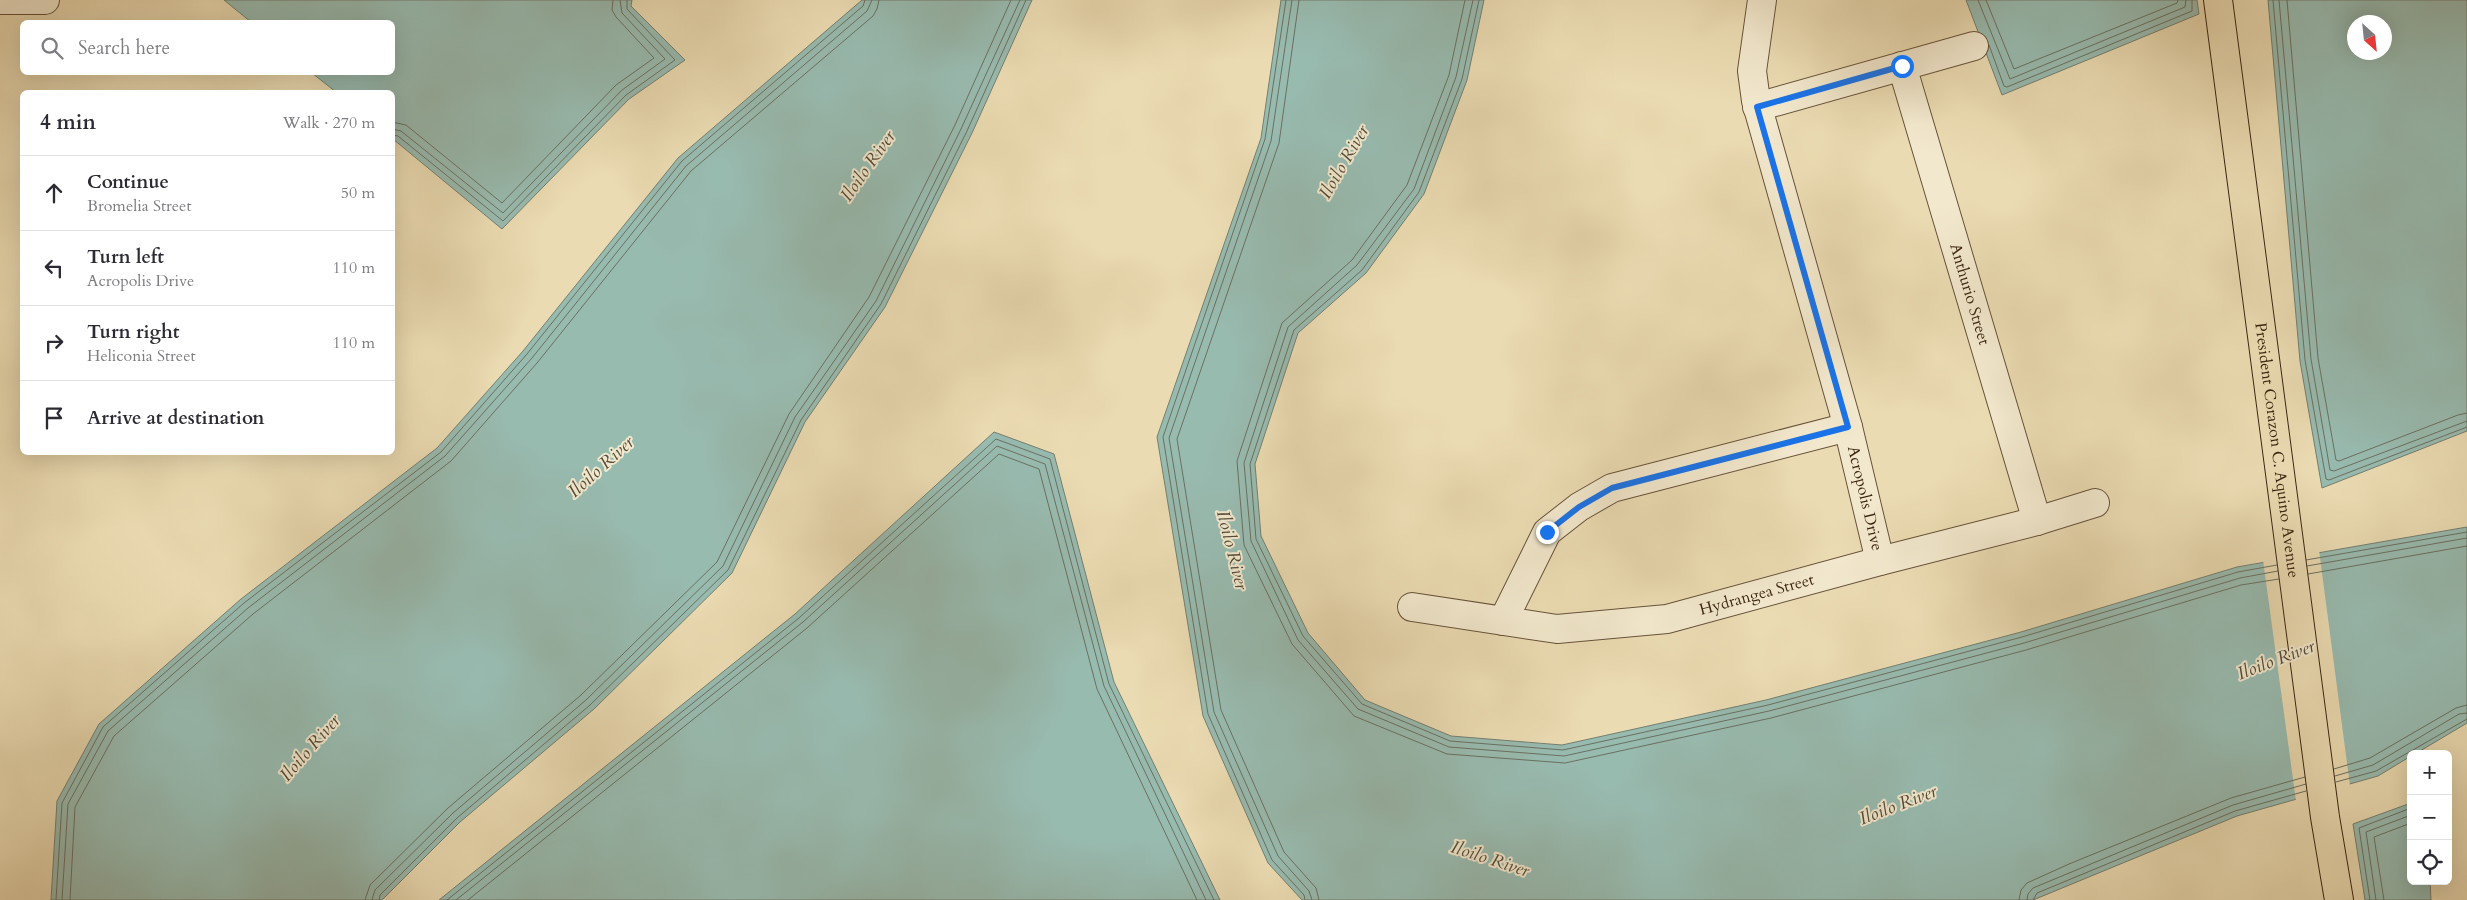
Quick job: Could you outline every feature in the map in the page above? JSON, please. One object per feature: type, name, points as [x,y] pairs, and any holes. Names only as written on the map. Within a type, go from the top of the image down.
[{"type":"main road","name":"President Corazon C. Aquino Avenue","points":[[2218,0],[2326,817],[2339,900]]},
{"type":"street","points":[[0,0],[45,0]]},
{"type":"street","name":"Acropolis Drive","points":[[1762,0],[1752,71],[1757,107],[1848,427],[1880,561]]},
{"type":"street","points":[[1757,107],[1974,46]]},
{"type":"street","name":"Anthurio Street","points":[[1902,66],[2038,521]]},
{"type":"street","points":[[1503,621],[1547,532],[1579,507],[1612,488],[1848,427]]},
{"type":"street","name":"Hydrangea Street","points":[[1412,607],[1557,629],[1667,619],[1880,561],[2038,521],[2095,503]]},
{"type":"water","points":[[224,0],[632,0],[631,6],[685,60],[629,99],[502,229],[395,141],[395,90],[333,90],[315,75],[395,75],[395,20],[249,20]]},
{"type":"water","name":"Iloilo River","points":[[862,0],[1032,0],[972,133],[885,307],[805,422],[732,573],[594,709],[460,822],[382,900],[51,900],[57,801],[99,724],[241,599],[437,448],[523,351],[678,158]]},
{"type":"water","name":"Iloilo River","points":[[1281,0],[1484,0],[1467,80],[1424,194],[1366,273],[1298,333],[1255,464],[1261,536],[1308,633],[1365,700],[1451,736],[1562,745],[1766,700],[2021,632],[2237,567],[2467,527],[2467,723],[2422,750],[2407,750],[2407,758],[2378,776],[2237,816],[2033,900],[1302,900],[1268,863],[1203,716],[1157,437],[1261,138]]},
{"type":"water","points":[[1966,0],[2197,0],[2199,14],[2002,95]]},
{"type":"water","points":[[2268,0],[2467,0],[2467,431],[2322,488],[2300,361]]},
{"type":"water","points":[[994,432],[1054,454],[1114,682],[1220,900],[439,900],[795,614]]},
{"type":"water","points":[[2407,804],[2407,885],[2430,885],[2431,900],[2365,900],[2353,824]]},
{"type":"pier","points":[[2319,550],[2350,786],[2296,801],[2263,560]]},
{"type":"route","points":[[1547,532],[1579,507],[1612,488],[1848,427],[1757,107],[1902,66]]}]
